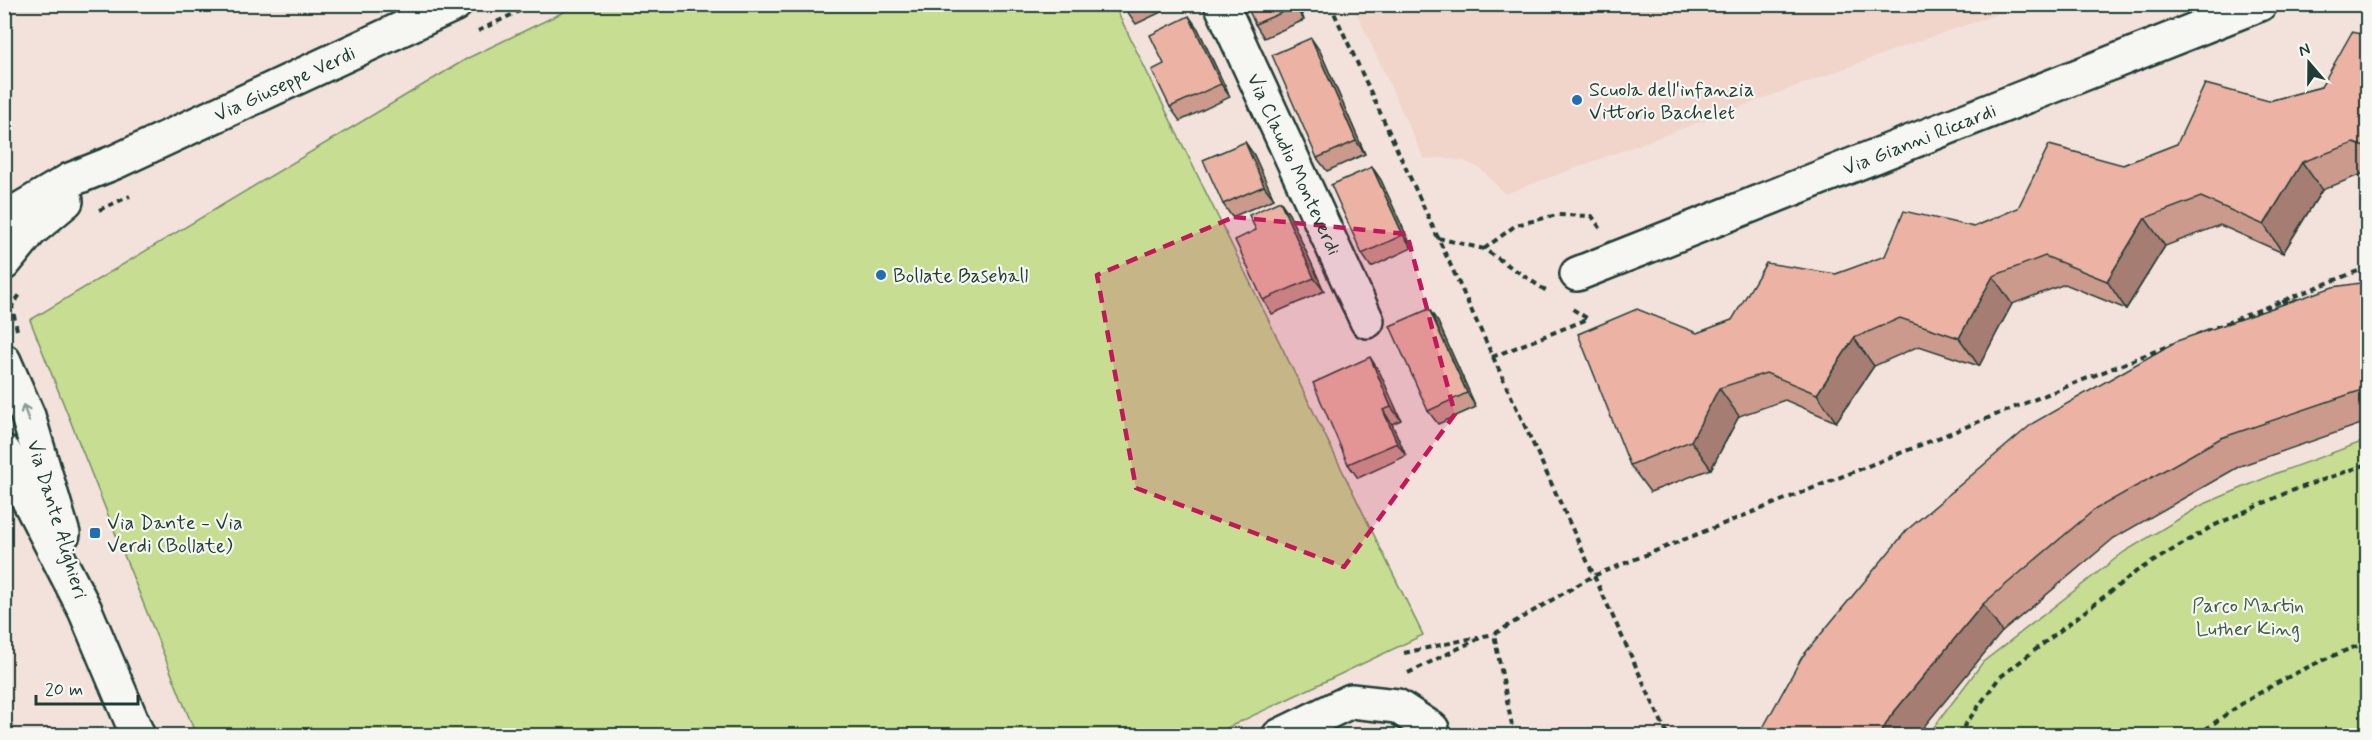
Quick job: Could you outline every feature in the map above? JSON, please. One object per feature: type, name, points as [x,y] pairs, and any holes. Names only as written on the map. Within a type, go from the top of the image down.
[{"type":"street","name":"Via Giuseppe Verdi","points":[[4,219],[70,180],[115,162],[455,4]]},
{"type":"street","name":"Via Claudio Monteverdi","points":[[1221,4],[1367,321]]},
{"type":"street","name":"Via Gianni Riccardi","points":[[1577,274],[2260,4]]},
{"type":"street","name":"Via Giuseppe Verdi","points":[[15,274],[30,231],[115,162]]},
{"type":"street","name":"Via Dante Alighieri","points":[[11,348],[28,416],[86,610]]},
{"type":"street","name":"Via Dante Alighieri","points":[[4,452],[86,610],[138,735]]},
{"type":"street","points":[[1279,735],[1351,701],[1397,706],[1432,729]]},
{"type":"path","points":[[470,35],[534,4]]},
{"type":"path","points":[[1330,4],[1668,735]]},
{"type":"path","points":[[96,212],[138,192]]},
{"type":"path","points":[[1484,249],[1516,225],[1557,215],[1592,216],[1618,258]]},
{"type":"path","points":[[1437,237],[1484,249],[1550,293]]},
{"type":"path","points":[[2189,338],[2367,267]]},
{"type":"path","points":[[11,348],[15,274]]},
{"type":"path","points":[[2275,303],[2310,298]]},
{"type":"path","points":[[1492,357],[1588,319],[1569,306]]},
{"type":"path","points":[[2203,339],[2244,316]]},
{"type":"path","points":[[1404,652],[1494,634],[1593,576],[2178,342]]},
{"type":"path","points":[[1957,735],[1999,678],[2137,571],[2213,526],[2286,494],[2367,464]]},
{"type":"path","points":[[1494,634],[1514,735]]},
{"type":"path","points":[[1402,676],[1484,636]]},
{"type":"path","points":[[2197,735],[2230,710],[2290,674],[2367,642]]},
{"type":"highlighted area","points":[[1234,217],[1407,234],[1455,414],[1344,567],[1136,488],[1097,275]]},
{"type":"shaded area","name":"Scuola dell'infanzia Vittorio Bachelet","points":[[1353,5],[2024,5],[1913,43],[1505,194],[1481,169],[1464,161],[1443,158],[1424,159]]},
{"type":"green space","points":[[580,4],[1114,5],[1423,635],[1212,735],[196,735],[30,320],[468,58]]},
{"type":"green space","name":"Parco Martin Luther King","points":[[2367,440],[2367,735],[1928,735],[1983,662],[2124,552],[2202,505],[2277,473]]},
{"type":"building","points":[[1124,4],[1141,4],[1127,11]]},
{"type":"building","points":[[1246,4],[1294,4],[1295,7],[1255,24]]},
{"type":"building","points":[[1189,16],[1221,84],[1170,107],[1152,70],[1164,64],[1150,35]]},
{"type":"building","points":[[2352,32],[2367,35],[2367,148],[2354,143],[2302,162],[2264,225],[2201,197],[2145,218],[2107,281],[2045,256],[1993,276],[1959,338],[1900,318],[1854,338],[1817,394],[1766,373],[1719,388],[1691,441],[1630,465],[1578,334],[1637,309],[1697,333],[1732,320],[1766,263],[1836,274],[1885,256],[1904,211],[1974,227],[2018,208],[2049,145],[2123,165],[2177,144],[2205,84],[2269,101],[2321,87]]},
{"type":"building","points":[[1311,38],[1356,141],[1317,158],[1272,55]]},
{"type":"building","points":[[1245,142],[1264,186],[1223,204],[1203,160]]},
{"type":"building","points":[[1372,167],[1403,235],[1362,254],[1331,185]]},
{"type":"building","points":[[1280,201],[1314,278],[1263,300],[1235,240],[1256,230],[1249,215]]},
{"type":"building","points":[[2367,282],[2367,389],[2221,438],[2094,510],[1983,604],[1890,717],[1880,735],[1759,735],[1802,657],[1907,530],[2033,423],[2177,341],[2333,287]]},
{"type":"building","points":[[1429,309],[1467,393],[1428,411],[1390,326]]},
{"type":"building","points":[[1370,357],[1391,407],[1383,410],[1397,443],[1348,464],[1313,383]]},
{"type":"place","name":"Scuola dell'infanzia Vittorio Bachelet","points":[[1577,100]]},
{"type":"place","name":"Bollate Baseball","points":[[881,275]]},
{"type":"place","name":"Via Dante - Via Verdi (Bollate)","points":[[95,533]]}]
